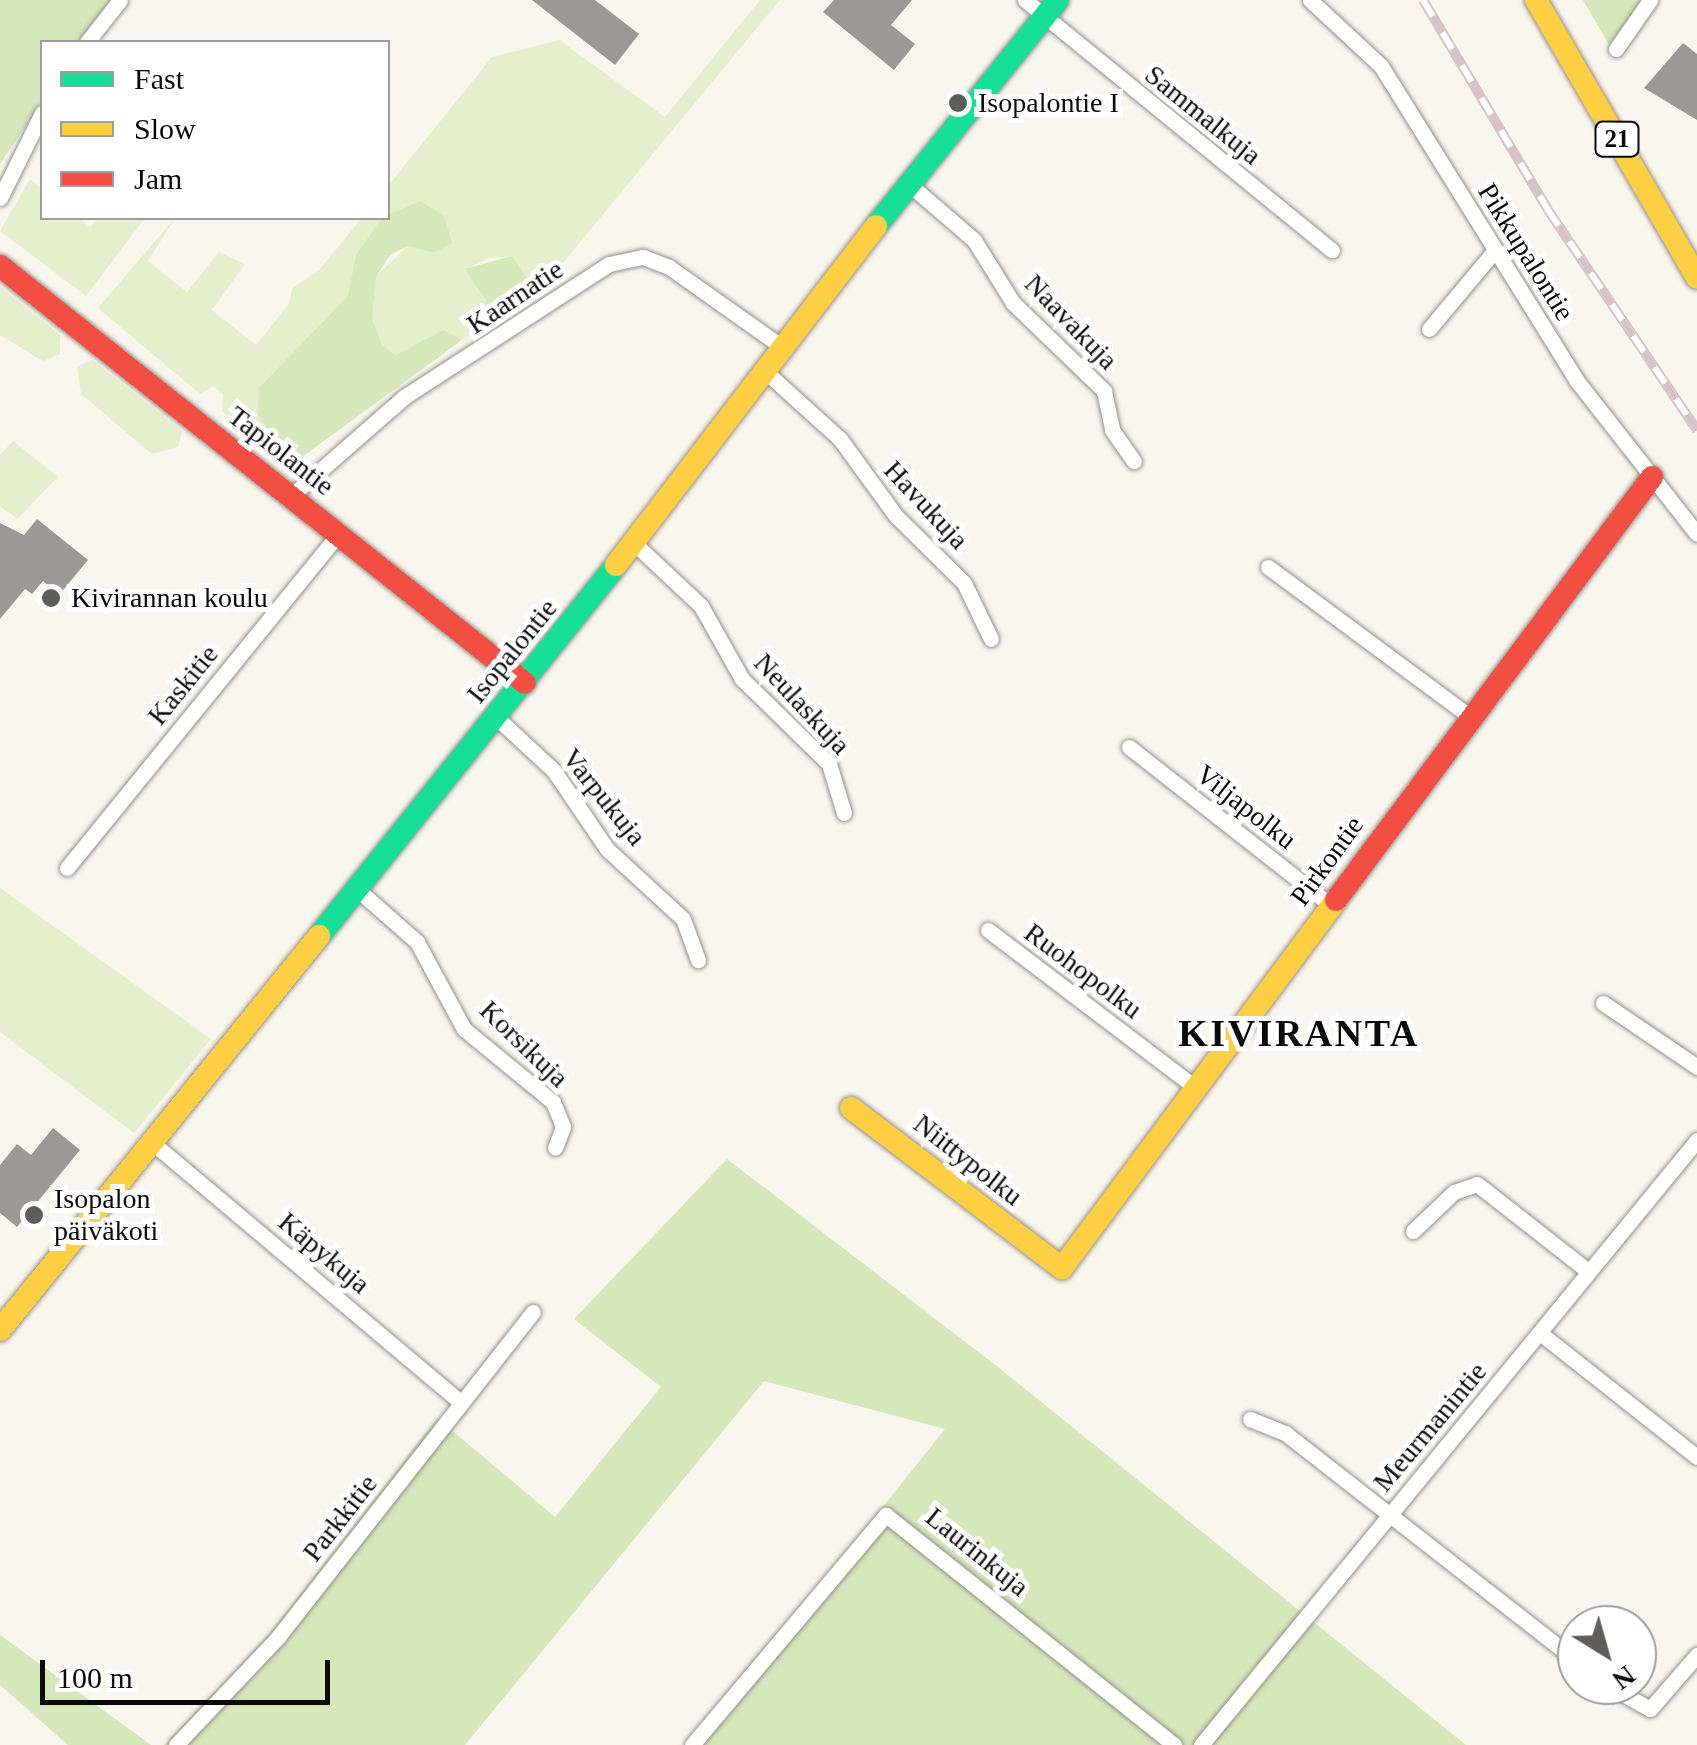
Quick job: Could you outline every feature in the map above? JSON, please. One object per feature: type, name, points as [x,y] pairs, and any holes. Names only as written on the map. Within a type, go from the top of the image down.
[{"type":"main road","name":"21","points":[[1536,0],[1697,278]]},
{"type":"main road","name":"Isopalontie","points":[[0,1330],[497,718],[767,373],[782,347],[1051,8]]},
{"type":"main road","name":"Tapiolantie","points":[[0,266],[524,683]]},
{"type":"main road","name":"Pirkontie","points":[[1048,1260],[1062,1268],[1469,716],[1652,477]]},
{"type":"main road","name":"Niittypolku","points":[[851,1108],[1048,1260]]},
{"type":"street","points":[[90,40],[120,0]]},
{"type":"street","name":"Sammalkuja","points":[[1025,0],[1051,8],[1332,250]]},
{"type":"street","name":"Pikkupalontie","points":[[1310,0],[1381,66],[1578,381],[1697,534]]},
{"type":"street","points":[[1616,48],[1650,0]]},
{"type":"street","points":[[0,198],[40,117]]},
{"type":"street","name":"Naavakuja","points":[[910,185],[974,240],[1013,303],[1104,391],[1112,430],[1134,461]]},
{"type":"street","points":[[1429,329],[1495,250]]},
{"type":"street","name":"Kaarnatie","points":[[291,496],[404,396],[609,264],[643,257],[669,266],[782,347]]},
{"type":"street","name":"Havukuja","points":[[767,373],[840,439],[896,516],[964,582],[991,639]]},
{"type":"street","name":"Kaskitie","points":[[66,868],[338,534]]},
{"type":"street","name":"Neulaskuja","points":[[635,544],[701,606],[742,679],[830,764],[844,813]]},
{"type":"street","points":[[1268,566],[1469,716]]},
{"type":"street","name":"Varpukuja","points":[[497,718],[554,771],[608,849],[683,919],[698,960]]},
{"type":"street","name":"Viljapolku","points":[[1128,747],[1332,906]]},
{"type":"street","name":"Korsikuja","points":[[358,890],[417,942],[464,1029],[553,1102],[564,1127],[555,1148]]},
{"type":"street","name":"Ruohopolku","points":[[988,930],[1196,1087]]},
{"type":"street","points":[[1603,1002],[1697,1068]]},
{"type":"street","name":"Meurmanintie","points":[[1201,1745],[1697,1140]]},
{"type":"street","name":"Käpykuja","points":[[154,1144],[460,1402]]},
{"type":"street","points":[[1682,1159],[1697,1171]]},
{"type":"street","points":[[1413,1231],[1454,1192],[1478,1184],[1588,1272]]},
{"type":"street","name":"Parkkitie","points":[[176,1745],[278,1636],[533,1312]]},
{"type":"street","points":[[1540,1333],[1697,1457]]},
{"type":"street","points":[[1250,1419],[1285,1433],[1557,1645]]},
{"type":"street","name":"Laurinkuja","points":[[692,1745],[886,1515],[1174,1745]]},
{"type":"street","points":[[1657,1701],[1697,1655]]},
{"type":"green space","points":[[0,0],[112,0],[84,40],[40,40],[40,105],[0,164]]},
{"type":"green space","points":[[760,0],[780,0],[538,293],[512,256],[490,258],[466,269],[486,300],[478,331],[462,340],[443,331],[396,355],[382,345],[372,319],[376,276],[408,246],[433,253],[444,215],[427,205],[278,377],[259,388],[291,465],[222,411],[223,394],[213,386],[200,394],[98,308],[174,220],[148,261],[187,292],[219,252],[245,264],[212,310],[256,345],[289,304],[292,289],[319,270],[360,220],[390,220],[390,184],[492,57],[559,40],[665,117]]},
{"type":"green space","points":[[1583,0],[1643,0],[1609,45]]},
{"type":"green space","points":[[30,179],[40,187],[40,220],[81,220],[90,227],[96,220],[143,220],[86,296],[0,231]]},
{"type":"green space","points":[[420,201],[444,215],[452,243],[433,253],[408,246],[390,255],[376,277],[372,319],[382,345],[396,355],[443,330],[462,340],[291,465],[258,414],[259,388],[348,296],[356,255],[381,220],[390,220],[390,214]]},
{"type":"green space","points":[[512,256],[538,293],[478,331],[486,300],[465,269]]},
{"type":"green space","points":[[0,287],[60,335],[60,354],[43,361],[0,335]]},
{"type":"green space","points":[[92,360],[182,431],[178,447],[152,454],[81,394],[77,367]]},
{"type":"green space","points":[[13,441],[58,477],[17,519],[0,506],[0,455]]},
{"type":"green space","points":[[0,888],[211,1039],[134,1133],[0,1032]]},
{"type":"green space","points":[[727,1159],[998,1367],[1466,1745],[693,1745],[945,1429],[764,1381],[465,1745],[164,1745],[269,1634],[437,1418],[555,1517],[661,1387],[574,1319]]},
{"type":"green space","points":[[0,1635],[151,1745],[68,1745],[0,1685]]},
{"type":"building","points":[[532,0],[595,0],[639,34],[615,65]]},
{"type":"building","points":[[834,0],[912,0],[891,25],[915,44],[894,70],[823,12]]},
{"type":"building","points":[[1683,43],[1697,54],[1697,120],[1644,88]]},
{"type":"building","points":[[37,519],[88,560],[59,595],[43,581],[32,594],[25,589],[0,619],[0,523],[24,535]]},
{"type":"building","points":[[53,1128],[80,1150],[17,1227],[0,1213],[0,1165],[17,1144],[31,1155]]},
{"type":"railway","points":[[1423,0],[1548,210],[1697,430]]},
{"type":"traffic: fast","points":[[876,226],[1058,0]]},
{"type":"traffic: fast","points":[[319,936],[616,565]]},
{"type":"traffic: slow","points":[[1536,0],[1697,278]]},
{"type":"traffic: slow","points":[[616,565],[876,226]]},
{"type":"traffic: slow","points":[[851,1108],[1062,1268],[1336,900]]},
{"type":"traffic: slow","points":[[0,1330],[319,936]]},
{"type":"traffic: jam","points":[[0,266],[525,683]]},
{"type":"traffic: jam","points":[[1336,900],[1652,477]]},
{"type":"place","name":"Isopalontie I","points":[[958,103]]},
{"type":"place","name":"Kivirannan koulu","points":[[51,598]]},
{"type":"place","name":"Isopalon päiväkoti","points":[[34,1215]]},
{"type":"district","name":"KIVIRANTA","points":[[1299,1034]]}]
